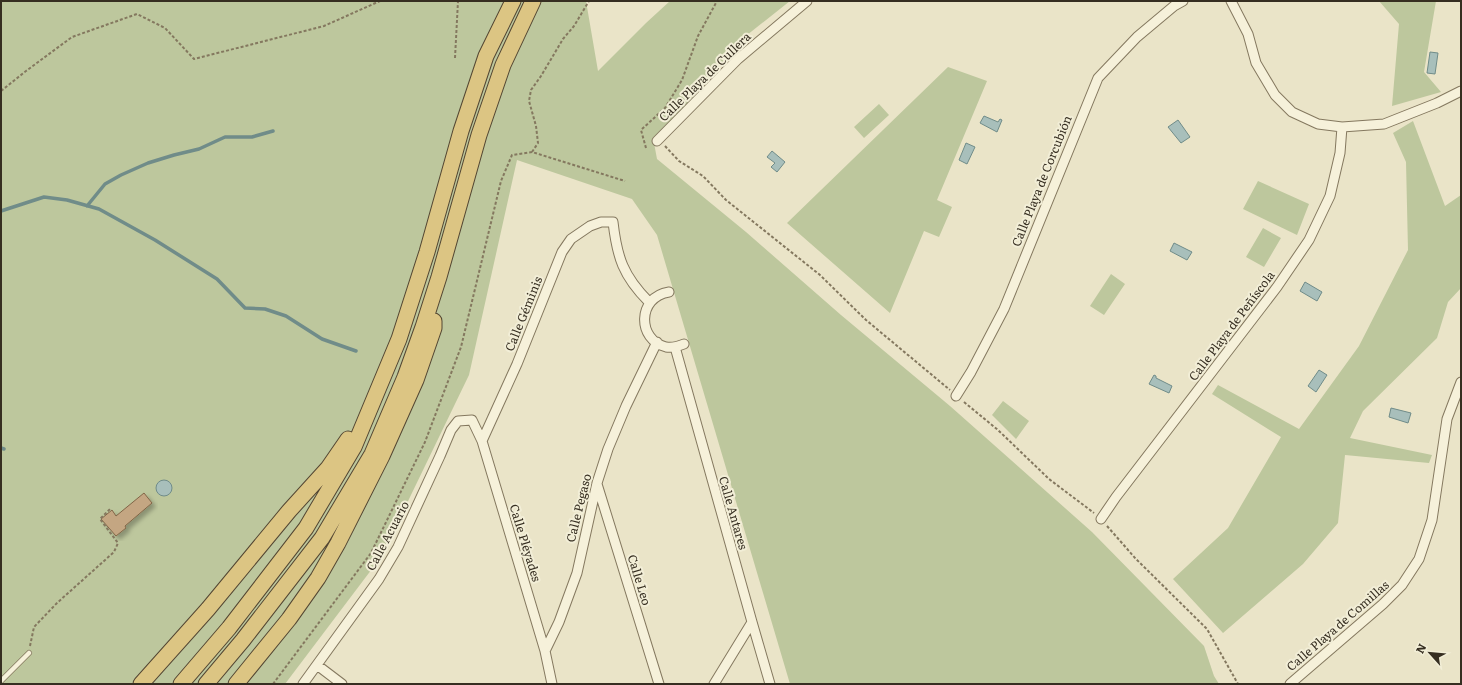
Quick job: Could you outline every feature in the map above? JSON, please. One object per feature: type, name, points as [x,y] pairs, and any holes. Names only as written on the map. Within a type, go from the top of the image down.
[{"type":"highway","points":[[181,684],[229,628],[306,528],[354,447],[400,339],[462,130],[486,56],[513,1]]},
{"type":"highway","points":[[206,684],[243,640],[322,538],[372,454],[405,377],[423,328],[479,135],[503,65],[533,1]]},
{"type":"highway","points":[[236,684],[289,619],[318,578],[345,530],[382,456],[416,380],[434,328],[439,277]]},
{"type":"highway","points":[[141,684],[208,609],[289,511],[328,468],[350,436],[400,339]]},
{"type":"street","name":"Calle Playa de Cullera","points":[[657,141],[738,59],[807,1]]},
{"type":"street","name":"Calle Playa de Corcubión","points":[[956,396],[971,372],[1004,309],[1098,78],[1137,37],[1174,6],[1183,1]]},
{"type":"street","points":[[1231,1],[1248,34],[1256,63],[1275,95],[1292,112],[1318,124],[1342,127],[1384,124],[1437,103],[1461,91]]},
{"type":"street","name":"Calle Playa de Peñíscola","points":[[1101,519],[1116,497],[1272,293],[1309,240],[1330,196],[1340,153],[1342,127]]},
{"type":"street","name":"Calle Géminis","points":[[482,442],[517,364],[562,252],[571,239],[590,226],[600,222],[613,222],[616,246],[625,271],[636,289],[649,302]]},
{"type":"street","points":[[669,292],[657,295],[649,302],[645,312],[644,324],[649,334],[657,342],[666,347],[674,347],[684,344]]},
{"type":"street","name":"Calle Pegaso","points":[[545,651],[559,622],[577,573],[596,483],[608,449],[626,406],[657,342]]},
{"type":"street","name":"Calle Antares","points":[[674,347],[770,684]]},
{"type":"street","name":"Calle Playa de Comillas","points":[[1290,684],[1388,600],[1402,585],[1419,559],[1432,520],[1447,419],[1461,382]]},
{"type":"street","name":"Calle Acuario","points":[[303,684],[379,579],[398,546],[451,430],[458,421],[472,420],[482,442]]},
{"type":"street","name":"Calle Pléyades","points":[[482,442],[545,651]]},
{"type":"street","name":"Calle Leo","points":[[596,483],[659,684]]},
{"type":"street","points":[[714,684],[752,622]]},
{"type":"street","points":[[545,651],[552,684]]},
{"type":"street","points":[[317,665],[342,684]]},
{"type":"lane","points":[[1,681],[29,653]]},
{"type":"path","points":[[1,92],[26,71],[72,37],[137,14],[165,28],[194,59],[324,26],[380,1]]},
{"type":"path","points":[[455,58],[458,1]]},
{"type":"path","points":[[532,152],[538,143],[536,126],[529,101],[531,90],[563,39],[574,26],[590,1]]},
{"type":"path","points":[[646,148],[641,130],[665,108],[682,80],[698,36],[717,1]]},
{"type":"path","points":[[273,684],[371,553],[425,442],[462,347],[501,181],[512,155],[532,152],[625,181]]},
{"type":"path","points":[[29,653],[34,627],[57,603],[114,552],[118,543],[100,519],[110,509]]},
{"type":"green space","points":[[1,1],[586,1],[598,71],[670,1],[790,1],[742,39],[654,143],[657,159],[746,232],[841,315],[950,406],[1092,532],[1204,646],[1214,676],[1219,684],[790,684],[657,235],[632,199],[517,160],[469,375],[381,557],[285,684],[1,684]]},
{"type":"green space","points":[[1379,1],[1436,1],[1424,72],[1441,92],[1392,106],[1399,24]]},
{"type":"green space","points":[[948,67],[987,81],[937,200],[952,207],[939,237],[924,231],[890,313],[787,223]]},
{"type":"green space","points":[[879,104],[889,115],[864,138],[854,127]]},
{"type":"green space","points":[[1413,121],[1445,206],[1461,195],[1461,288],[1448,302],[1437,338],[1363,411],[1350,438],[1432,455],[1429,463],[1345,455],[1338,523],[1303,564],[1223,633],[1173,579],[1228,528],[1281,437],[1212,394],[1218,385],[1299,429],[1359,346],[1408,250],[1406,162],[1393,133]]},
{"type":"green space","points":[[1258,181],[1309,204],[1297,235],[1243,209]]},
{"type":"green space","points":[[1263,228],[1281,238],[1264,267],[1246,257]]},
{"type":"green space","points":[[1111,274],[1125,284],[1104,315],[1090,306]]},
{"type":"green space","points":[[1003,401],[1029,421],[1016,439],[992,415]]},
{"type":"water","points":[[1430,52],[1438,53],[1435,74],[1427,73]]},
{"type":"water","points":[[984,116],[998,122],[1000,119],[1002,120],[997,132],[980,123]]},
{"type":"water","points":[[1178,120],[1190,137],[1181,143],[1168,127]]},
{"type":"water","points":[[966,143],[975,147],[967,164],[959,160]]},
{"type":"water","points":[[772,151],[785,162],[777,172],[771,167],[775,163],[767,157]]},
{"type":"water","points":[[1174,243],[1192,252],[1187,260],[1170,251]]},
{"type":"water","points":[[1305,282],[1322,292],[1317,301],[1300,291]]},
{"type":"water","points":[[1319,370],[1327,375],[1316,392],[1308,386]]},
{"type":"water","points":[[1154,375],[1156,378],[1172,386],[1169,393],[1149,384]]},
{"type":"water","points":[[1391,408],[1411,413],[1408,423],[1389,417]]},
{"type":"water","points":[[161,480],[167,480],[172,485],[170,494],[167,496],[161,496],[156,491],[156,485]]},
{"type":"building","points":[[144,493],[152,503],[125,526],[126,528],[116,536],[101,519],[112,510],[116,516]]},
{"type":"waterway","points":[[87,206],[105,184],[148,163],[199,149],[225,137],[252,137],[273,131]]},
{"type":"waterway","points":[[1,211],[44,197],[67,200],[99,209],[155,240],[217,279],[245,308],[265,309],[286,316],[322,339],[356,351]]}]
